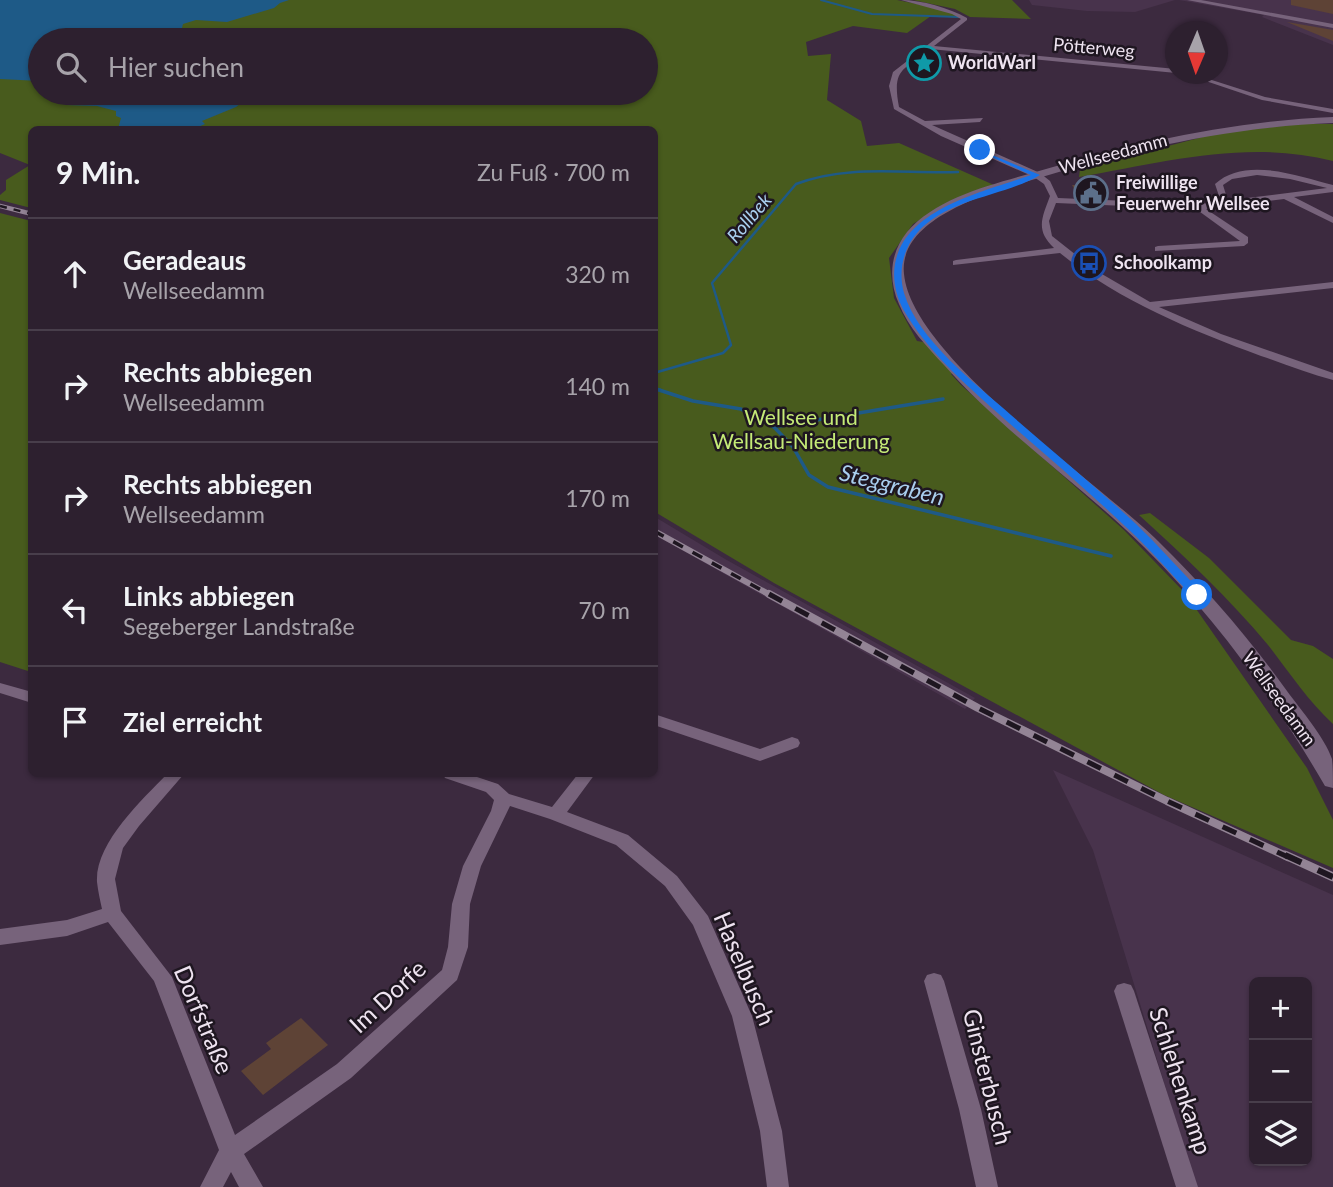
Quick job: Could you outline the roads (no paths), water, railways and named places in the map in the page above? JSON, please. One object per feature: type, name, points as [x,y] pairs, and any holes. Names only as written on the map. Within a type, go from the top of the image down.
[{"type":"main road","name":"Wellseedamm","points":[[1329,766],[1278,691],[1151,544],[961,375],[930,344],[907,309],[900,292],[897,271],[902,251],[915,231],[952,205],[1010,183],[1149,143],[1209,130],[1266,123],[1333,120]]},
{"type":"main road","points":[[1010,183],[1034,183],[1050,187]]},
{"type":"street","points":[[904,0],[954,13],[965,19],[899,69],[892,78],[896,108],[921,123],[1037,175],[1050,187],[1054,200],[1045,229],[1048,237],[1062,250],[1147,306],[1232,342],[1331,374]]},
{"type":"street","points":[[1190,0],[1333,26]]},
{"type":"street","name":"Pötterweg","points":[[927,47],[1165,70]]},
{"type":"street","points":[[1218,84],[1264,99],[1333,111]]},
{"type":"street","points":[[921,123],[980,120]]},
{"type":"street","points":[[1229,203],[1223,199],[1219,184],[1228,177],[1268,173],[1333,189]]},
{"type":"street","points":[[1054,200],[1198,206],[1333,189]]},
{"type":"street","points":[[1287,196],[1333,219]]},
{"type":"street","points":[[1158,249],[1244,243],[1245,239],[1198,206]]},
{"type":"street","points":[[956,264],[1062,250]]},
{"type":"street","points":[[1147,306],[1333,285]]},
{"type":"street","points":[[0,688],[28,697]]},
{"type":"street","points":[[658,720],[760,755],[792,743]]},
{"type":"street","name":"Dorfstraße","points":[[173,777],[133,821],[115,846],[106,879],[112,913],[162,977],[230,1151],[252,1187]]},
{"type":"street","points":[[460,777],[492,788],[503,798]]},
{"type":"street","points":[[556,814],[585,777]]},
{"type":"street","name":"Haselbusch","points":[[503,798],[556,814],[622,839],[671,881],[701,921],[742,1016],[771,1131],[778,1187]]},
{"type":"street","name":"Im Dorfe","points":[[230,1151],[344,1071],[450,974],[458,947],[461,904],[472,866],[500,811],[503,798]]},
{"type":"street","points":[[0,937],[67,928],[112,913]]},
{"type":"street","name":"Ginsterbusch","points":[[934,981],[970,1109],[987,1187]]},
{"type":"street","name":"Schlehenkamp","points":[[1124,991],[1187,1187]]},
{"type":"street","points":[[211,1187],[230,1151]]},
{"type":"water","points":[[0,0],[289,0],[274,8],[227,22],[196,20],[183,24],[182,28],[28,28],[28,80],[0,79]]},
{"type":"water","points":[[66,105],[239,105],[202,121],[205,124],[198,126],[119,126],[121,118],[116,116],[116,111],[97,106]]},
{"type":"waterway","points":[[821,0],[872,14],[959,17]]},
{"type":"waterway","name":"Rollbek","points":[[658,372],[723,353],[731,345],[712,283],[796,184],[856,172],[958,172]]},
{"type":"waterway","name":"Steggraben","points":[[658,390],[693,401],[741,409],[774,427]]},
{"type":"waterway","points":[[774,427],[943,399]]},
{"type":"waterway","name":"Steggraben","points":[[774,427],[793,447],[809,475],[828,487],[1111,556]]},
{"type":"railway","points":[[0,206],[28,213]]},
{"type":"railway","points":[[658,533],[772,596]]},
{"type":"railway","points":[[769,594],[978,708],[1288,857]]},
{"type":"railway","points":[[1285,855],[1333,877]]},
{"type":"place","name":"WorldWarI","points":[[924,63]]},
{"type":"place","name":"Freiwillige Feuerwehr Wellsee","points":[[1091,193]]},
{"type":"place","name":"Schoolkamp","points":[[1089,263]]},
{"type":"park label","name":"Wellsee und Wellsau-Niederung","points":[[801,430]]}]
